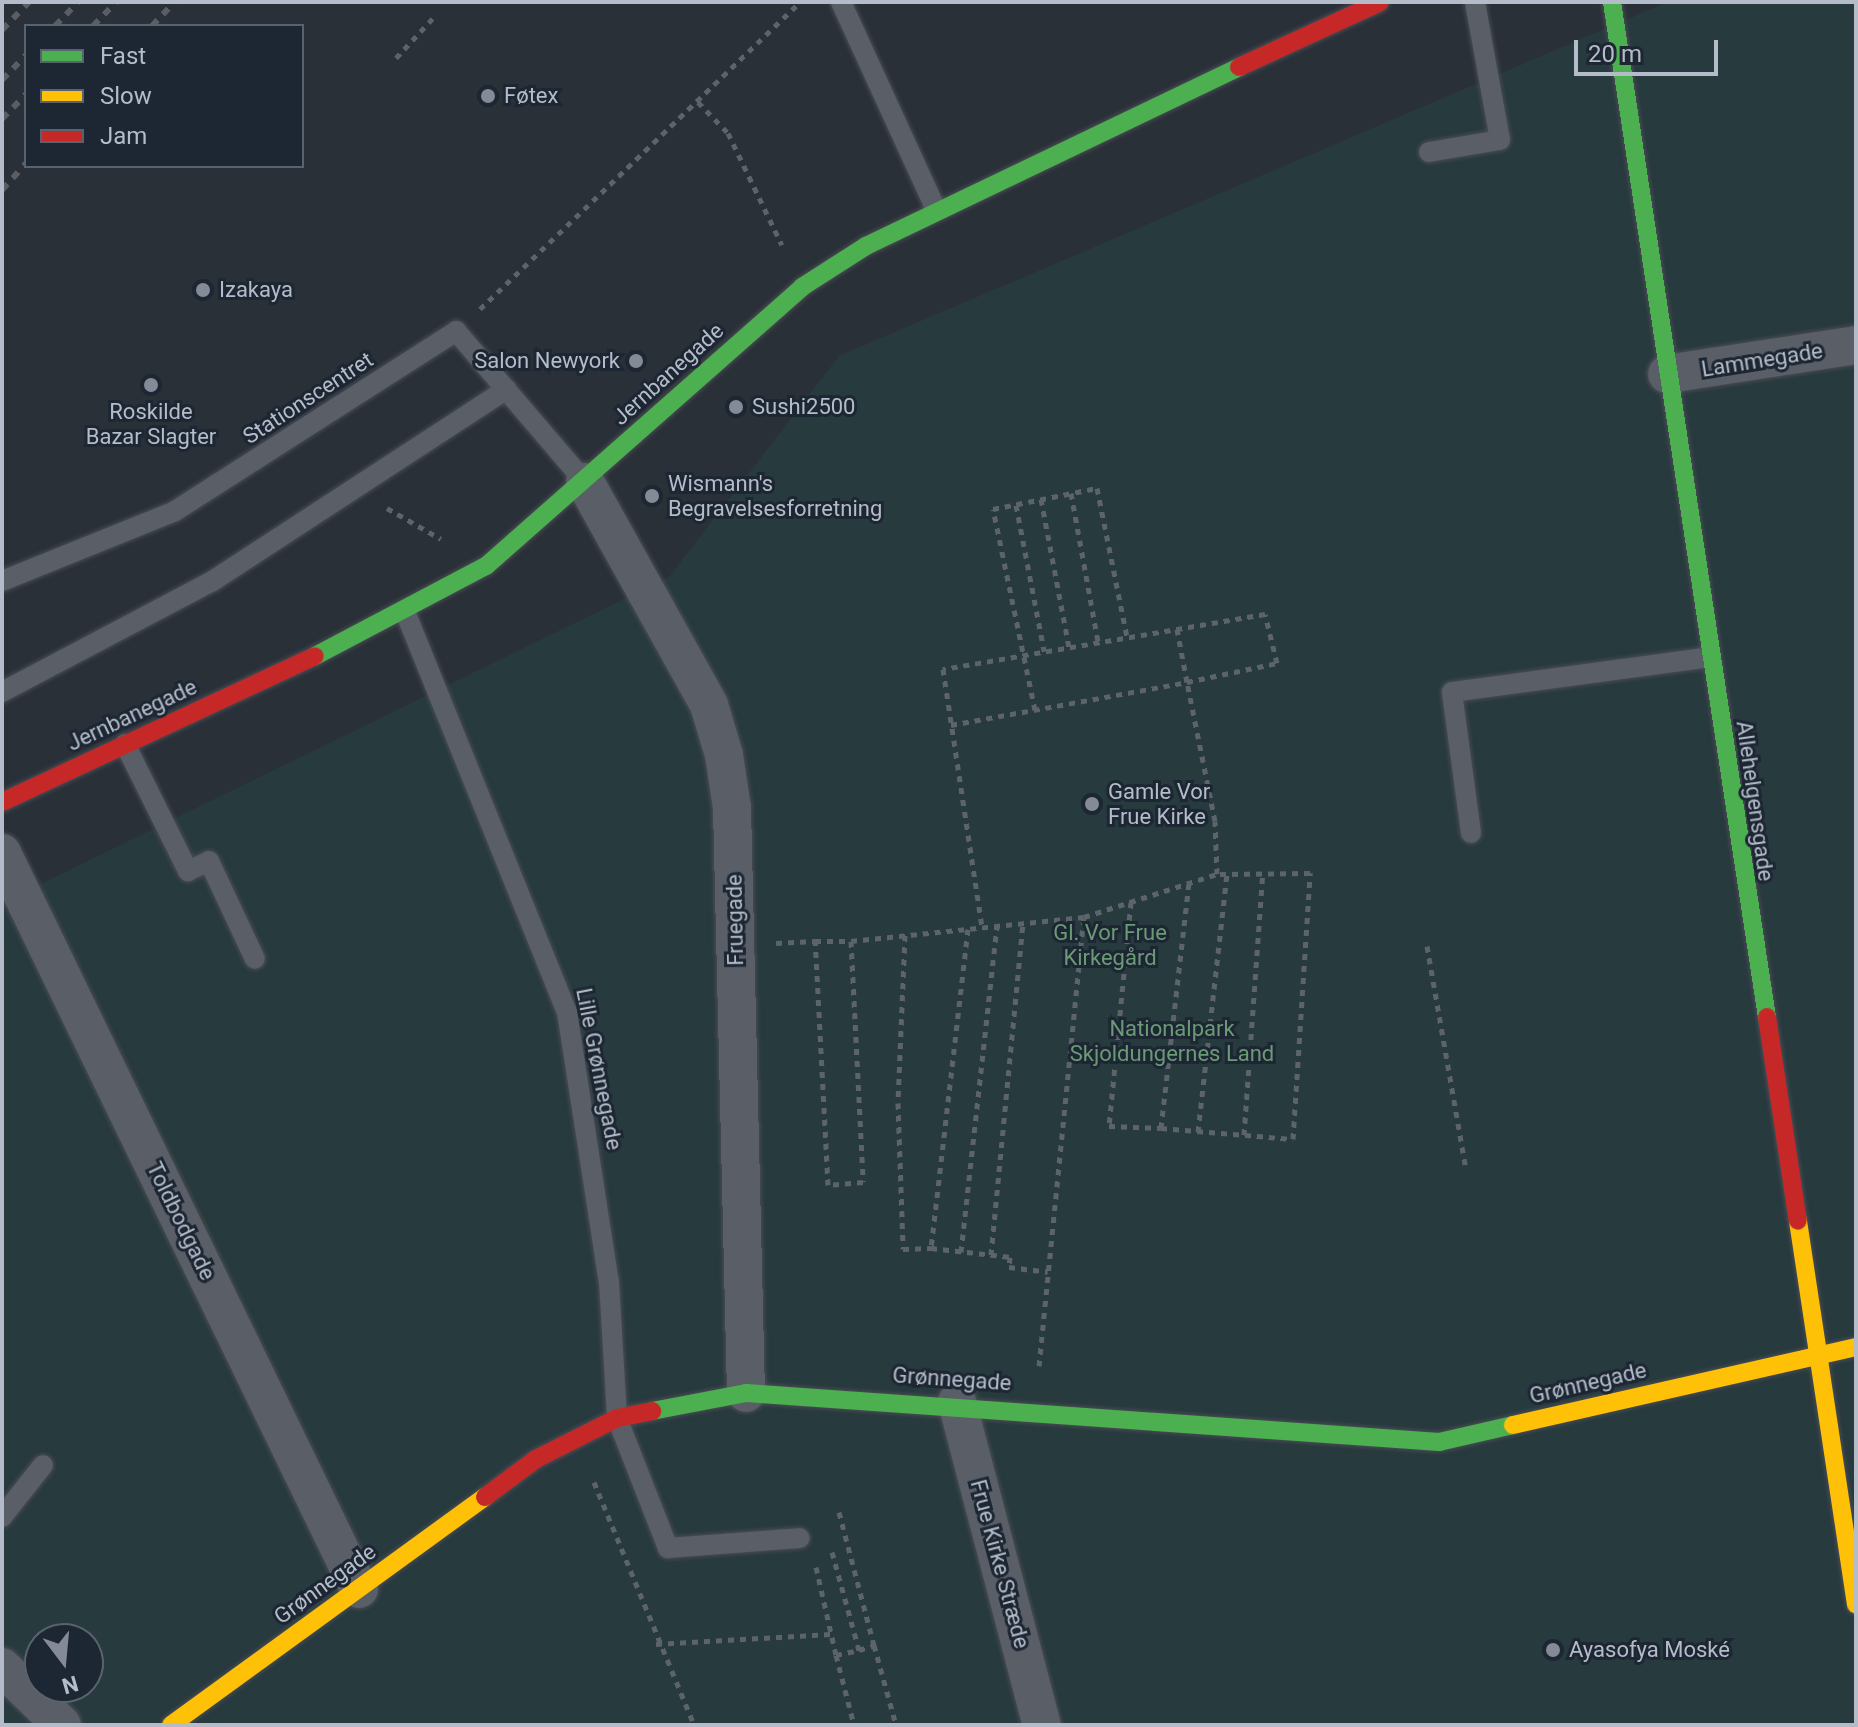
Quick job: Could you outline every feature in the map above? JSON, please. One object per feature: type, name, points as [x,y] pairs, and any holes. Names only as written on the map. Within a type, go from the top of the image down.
[{"type":"street","name":"Jernbanegade","points":[[2,802],[406,614],[486,566],[585,482],[802,287],[935,207],[1380,2]]},
{"type":"street","name":"Allehelgensgade","points":[[1612,2],[1856,1605]]},
{"type":"street","name":"Lammegade","points":[[1667,374],[1856,345]]},
{"type":"street","name":"Fruegade","points":[[585,482],[709,705],[724,755],[732,808],[746,1393]]},
{"type":"street","name":"Toldbodgade","points":[[2,853],[359,1589]]},
{"type":"street","name":"Grønnegade","points":[[171,1725],[536,1459],[617,1418],[746,1393],[957,1402],[1439,1442],[1856,1347]]},
{"type":"street","name":"Frue Kirke Stræde","points":[[957,1402],[1042,1725]]},
{"type":"street","points":[[2,1667],[62,1725]]},
{"type":"lane","points":[[841,2],[935,207]]},
{"type":"lane","points":[[1429,152],[1500,140],[1475,2]]},
{"type":"lane","points":[[456,331],[585,482]]},
{"type":"lane","name":"Stationscentret","points":[[2,581],[175,511],[456,331]]},
{"type":"lane","points":[[2,692],[211,582],[507,389]]},
{"type":"lane","name":"Lille Grønnegade","points":[[406,614],[567,1012],[607,1267],[617,1418],[668,1548],[806,1544]]},
{"type":"lane","points":[[1471,833],[1452,692],[1710,657]]},
{"type":"lane","points":[[125,744],[188,871],[209,861],[255,959]]},
{"type":"lane","points":[[2,1517],[43,1465]]},
{"type":"path","points":[[456,331],[800,2]]},
{"type":"path","points":[[396,58],[434,17]]},
{"type":"path","points":[[698,102],[728,133],[802,287]]},
{"type":"path","points":[[1035,710],[993,509],[1097,488],[1127,637]]},
{"type":"path","points":[[356,490],[486,566]]},
{"type":"path","points":[[1071,493],[1098,642]]},
{"type":"path","points":[[1041,499],[1069,647]]},
{"type":"path","points":[[1016,505],[1044,651]]},
{"type":"path","points":[[951,725],[1277,663],[1265,614],[943,669],[951,725],[982,928]]},
{"type":"path","points":[[1177,629],[1215,821],[1217,874]]},
{"type":"path","points":[[1198,1132],[1227,873]]},
{"type":"path","points":[[1244,1135],[1263,873]]},
{"type":"path","points":[[851,941],[863,1182],[828,1185],[815,941],[851,941],[1084,917],[1217,874],[1310,873],[1293,1139],[1109,1126],[1131,902]]},
{"type":"path","points":[[1161,1128],[1189,882]]},
{"type":"path","points":[[1034,1409],[1084,917]]},
{"type":"path","points":[[991,1255],[1023,924]]},
{"type":"path","points":[[961,1252],[997,926]]},
{"type":"path","points":[[931,1248],[968,929]]},
{"type":"path","points":[[905,935],[898,1103],[903,1249],[931,1248],[1010,1257],[1009,1267],[1048,1272]]},
{"type":"path","points":[[1427,946],[1466,1169]]},
{"type":"path","points":[[578,1437],[656,1644],[694,1725]]},
{"type":"path","points":[[839,1512],[896,1725]]},
{"type":"path","points":[[854,1725],[806,1544],[831,1548],[859,1650]]},
{"type":"path","points":[[656,1644],[831,1634]]},
{"type":"path","points":[[836,1655],[874,1645]]},
{"type":"green space","name":"Nationalpark Skjoldungernes Land","points":[[1668,2],[1856,2],[1856,1725],[2,1725],[2,903],[669,577],[839,356]]},
{"type":"railway","points":[[2,30],[29,2]]},
{"type":"railway","points":[[57,24],[78,2]]},
{"type":"railway","points":[[95,24],[116,2]]},
{"type":"railway","points":[[154,24],[174,2]]},
{"type":"railway","points":[[2,80],[24,57]]},
{"type":"railway","points":[[2,119],[24,96]]},
{"type":"railway","points":[[2,190],[24,165]]},
{"type":"traffic: fast","points":[[1612,2],[1767,1017]]},
{"type":"traffic: fast","points":[[315,656],[486,566],[802,287],[866,246],[1239,67]]},
{"type":"traffic: fast","points":[[652,1411],[746,1393],[1439,1442],[1513,1425]]},
{"type":"traffic: slow","points":[[1798,1221],[1856,1605]]},
{"type":"traffic: slow","points":[[1513,1425],[1856,1347]]},
{"type":"traffic: slow","points":[[171,1725],[485,1497]]},
{"type":"traffic: jam","points":[[1239,67],[1380,2]]},
{"type":"traffic: jam","points":[[2,802],[315,656]]},
{"type":"traffic: jam","points":[[1767,1017],[1798,1221]]},
{"type":"traffic: jam","points":[[485,1497],[536,1459],[617,1418],[652,1411]]},
{"type":"place","name":"Føtex","points":[[488,96]]},
{"type":"place","name":"Izakaya","points":[[203,290]]},
{"type":"place","name":"Salon Newyork","points":[[636,361]]},
{"type":"place","name":"Roskilde Bazar Slagter","points":[[151,385]]},
{"type":"place","name":"Sushi2500","points":[[736,407]]},
{"type":"place","name":"Wismann's Begravelsesforretning","points":[[652,496]]},
{"type":"place","name":"Gamle Vor Frue Kirke","points":[[1092,804]]},
{"type":"place","name":"Ayasofya Moské","points":[[1553,1650]]},
{"type":"park label","name":"Gl. Vor Frue Kirkegård","points":[[1110,944]]}]
